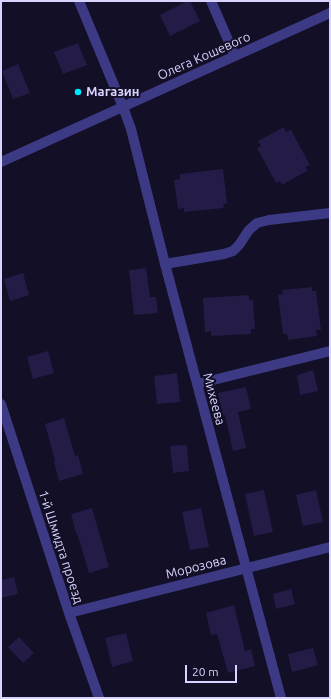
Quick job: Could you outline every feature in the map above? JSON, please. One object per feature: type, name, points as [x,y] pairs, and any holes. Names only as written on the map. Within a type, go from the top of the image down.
[{"type":"street","points":[[79,1],[123,107]]},
{"type":"street","points":[[211,1],[235,56]]},
{"type":"street","name":"Олега Кошевого","points":[[1,162],[330,13]]},
{"type":"street","name":"Михеева","points":[[123,107],[131,130],[165,264],[281,698]]},
{"type":"street","points":[[165,264],[224,254],[233,251],[249,230],[257,224],[269,220],[330,213]]},
{"type":"street","points":[[197,384],[330,350]]},
{"type":"street","name":"1-й Шмидта проезд","points":[[1,404],[69,613],[99,698]]},
{"type":"street","name":"Морозова","points":[[69,613],[330,547]]},
{"type":"building","points":[[187,1],[190,1],[200,21],[170,36],[160,15]]},
{"type":"building","points":[[78,43],[87,65],[63,74],[54,52]]},
{"type":"building","points":[[18,64],[30,93],[13,99],[2,71]]},
{"type":"building","points":[[284,127],[286,132],[291,130],[310,165],[306,167],[307,171],[282,185],[280,181],[276,183],[257,148],[261,146],[258,141]]},
{"type":"building","points":[[223,169],[227,203],[223,204],[224,208],[184,212],[184,208],[178,209],[174,180],[180,179],[180,174]]},
{"type":"building","points":[[146,268],[150,297],[156,297],[158,313],[134,315],[129,270]]},
{"type":"building","points":[[23,273],[29,295],[10,301],[4,279]]},
{"type":"building","points":[[312,287],[312,291],[316,291],[321,330],[316,330],[317,336],[288,340],[287,334],[283,334],[278,295],[283,294],[282,290]]},
{"type":"building","points":[[249,295],[249,300],[253,300],[255,329],[251,329],[251,334],[211,336],[211,331],[205,332],[203,298]]},
{"type":"building","points":[[48,351],[54,373],[33,379],[27,357]]},
{"type":"building","points":[[313,370],[318,391],[300,395],[297,375]]},
{"type":"building","points":[[177,373],[180,402],[157,404],[154,376]]},
{"type":"building","points":[[246,387],[251,409],[238,412],[246,448],[233,451],[225,415],[223,415],[218,393]]},
{"type":"building","points":[[64,418],[75,456],[78,455],[83,474],[59,481],[45,424]]},
{"type":"building","points":[[187,445],[189,471],[173,473],[170,446]]},
{"type":"building","points":[[264,490],[273,532],[254,536],[245,494]]},
{"type":"building","points":[[316,490],[323,522],[303,526],[296,495]]},
{"type":"building","points":[[92,508],[109,567],[89,573],[71,514]]},
{"type":"building","points":[[201,508],[209,547],[190,550],[182,512]]},
{"type":"building","points":[[14,577],[18,594],[1,598],[1,580]]},
{"type":"building","points":[[291,589],[295,604],[276,609],[273,594]]},
{"type":"building","points":[[234,605],[245,651],[251,649],[255,666],[228,673],[217,634],[211,635],[206,613]]},
{"type":"building","points":[[126,633],[133,661],[112,667],[105,638]]},
{"type":"building","points":[[19,637],[34,653],[23,663],[8,647]]},
{"type":"building","points":[[313,648],[318,665],[292,672],[288,654]]},
{"type":"place","name":"Магазин","points":[[78,92]]}]
